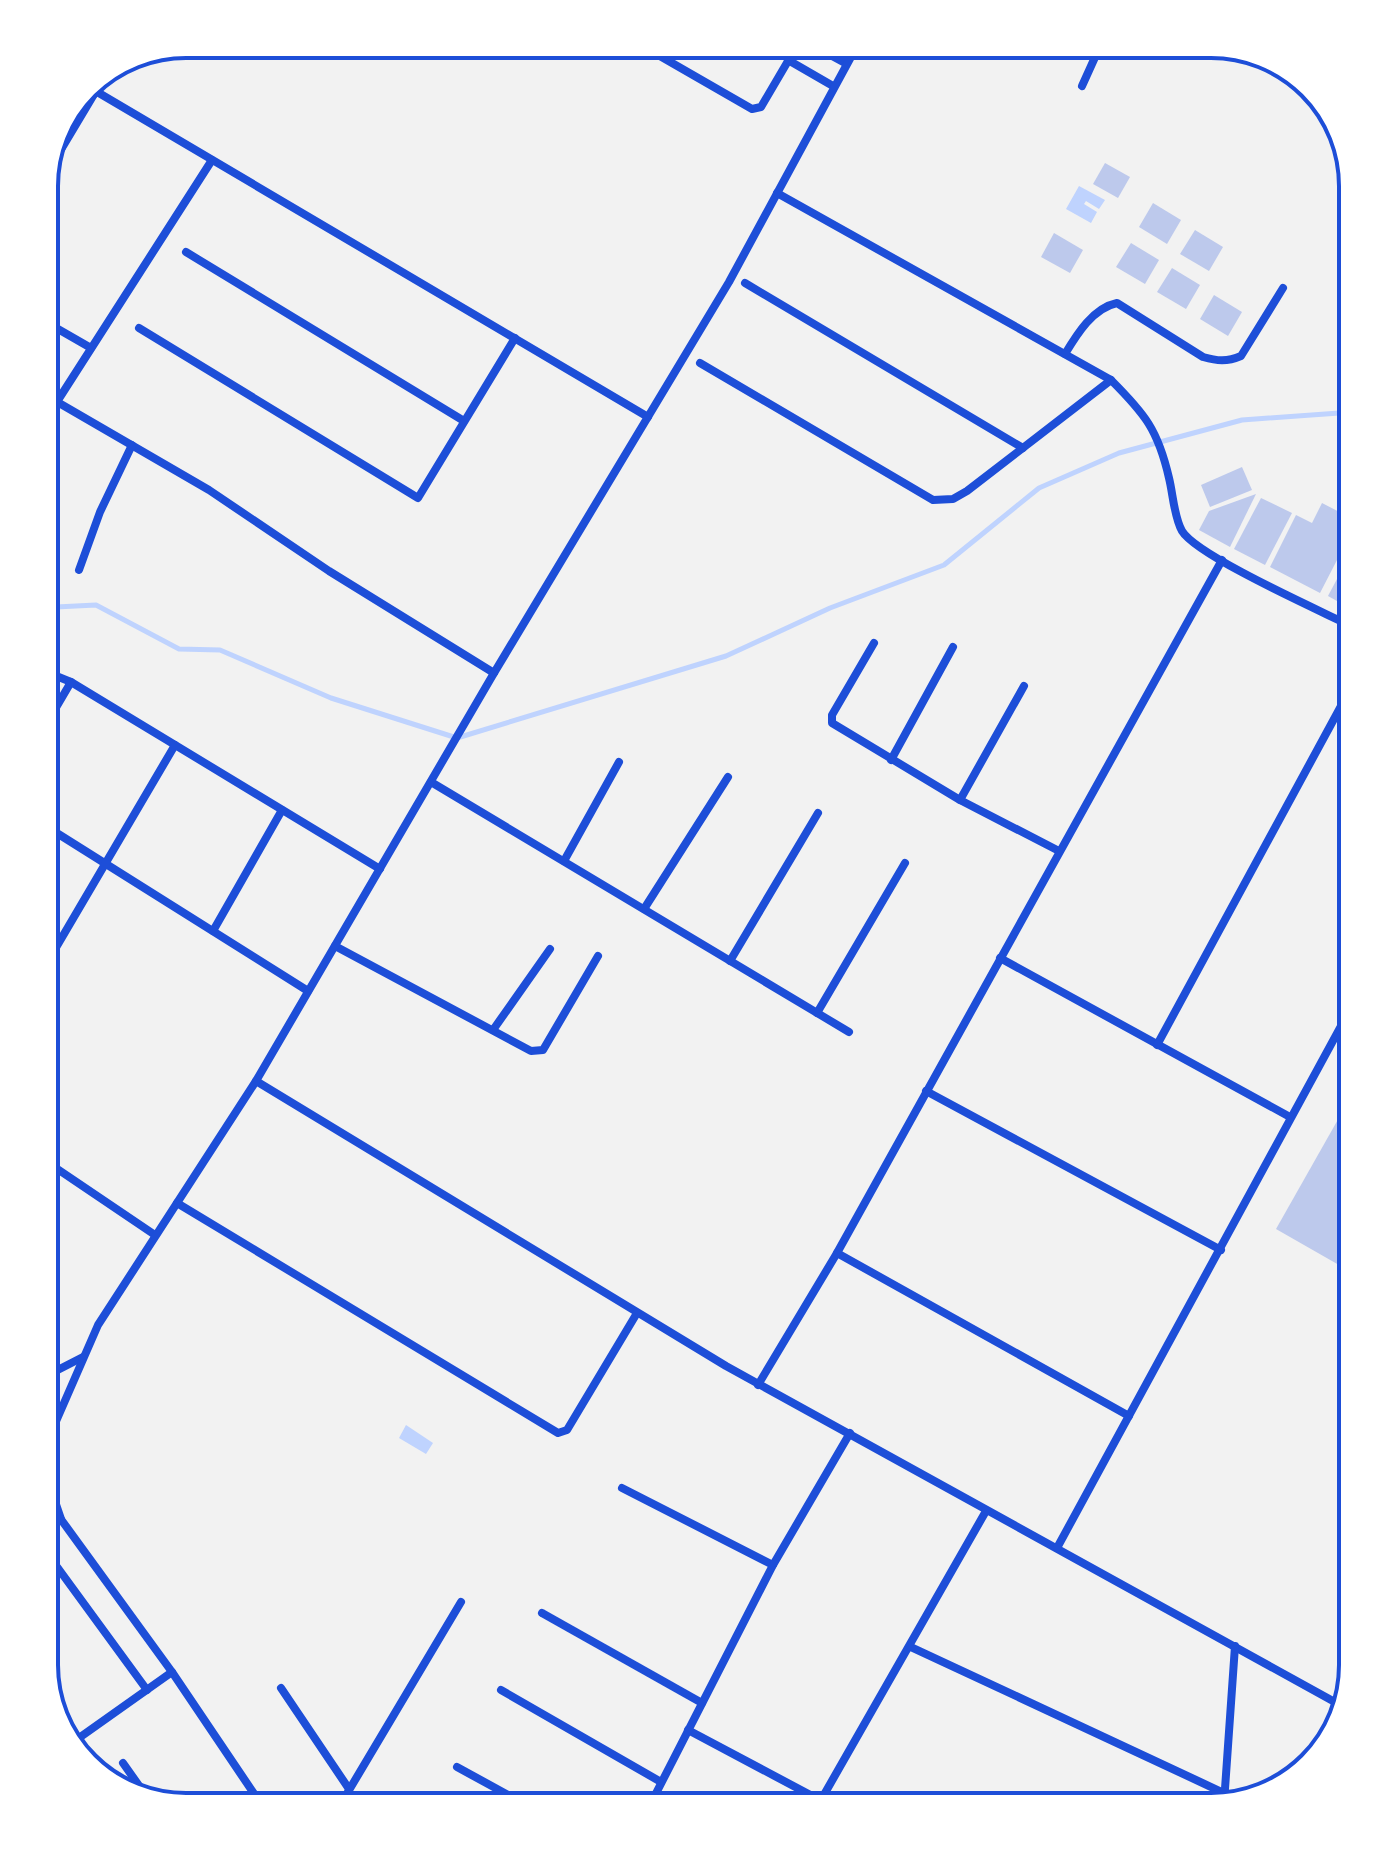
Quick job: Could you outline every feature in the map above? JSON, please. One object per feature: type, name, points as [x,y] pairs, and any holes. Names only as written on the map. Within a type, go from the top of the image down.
[{"type":"street","points":[[663,58],[752,109],[761,107],[788,60],[833,86]]},
{"type":"street","points":[[836,58],[845,63]]},
{"type":"street","points":[[58,1416],[98,1325],[256,1081],[494,673],[729,282],[848,58]]},
{"type":"street","points":[[1082,86],[1095,58]]},
{"type":"street","points":[[99,93],[648,417]]},
{"type":"street","points":[[212,160],[59,403],[209,490],[329,571],[494,673]]},
{"type":"street","points":[[777,193],[1111,380],[1149,419],[1168,473],[1180,528],[1195,543],[1222,560],[1339,620]]},
{"type":"street","points":[[186,252],[464,421]]},
{"type":"street","points":[[745,283],[1023,448]]},
{"type":"street","points":[[1065,354],[1092,317],[1107,305],[1117,303],[1203,357],[1218,362],[1233,360],[1241,356],[1283,288]]},
{"type":"street","points":[[139,328],[418,498],[515,338]]},
{"type":"street","points":[[58,329],[91,348]]},
{"type":"street","points":[[700,363],[933,500],[953,499],[967,491],[1111,380]]},
{"type":"street","points":[[79,570],[100,512],[132,445]]},
{"type":"street","points":[[758,1385],[837,1253],[1222,560]]},
{"type":"street","points":[[874,643],[832,715],[832,723],[960,800],[1059,851]]},
{"type":"street","points":[[891,760],[953,647]]},
{"type":"street","points":[[58,677],[380,869]]},
{"type":"street","points":[[58,704],[71,682]]},
{"type":"street","points":[[960,800],[1024,686]]},
{"type":"street","points":[[1157,1045],[1339,710]]},
{"type":"street","points":[[58,937],[175,745]]},
{"type":"street","points":[[564,861],[619,762]]},
{"type":"street","points":[[644,909],[728,777]]},
{"type":"street","points":[[431,782],[849,1032]]},
{"type":"street","points":[[213,931],[282,810]]},
{"type":"street","points":[[730,961],[818,813]]},
{"type":"street","points":[[58,834],[308,991]]},
{"type":"street","points":[[817,1013],[905,863]]},
{"type":"street","points":[[335,946],[531,1051],[543,1050],[598,956]]},
{"type":"street","points":[[493,1030],[550,949]]},
{"type":"street","points":[[1000,958],[1290,1117]]},
{"type":"street","points":[[1057,1548],[1339,1029]]},
{"type":"street","points":[[256,1081],[758,1385],[1334,1701]]},
{"type":"street","points":[[926,1091],[1221,1250]]},
{"type":"street","points":[[58,1169],[155,1235]]},
{"type":"street","points":[[177,1203],[558,1433],[567,1430],[637,1313]]},
{"type":"street","points":[[837,1253],[1129,1416]]},
{"type":"street","points":[[58,1370],[83,1357]]},
{"type":"street","points":[[656,1793],[773,1565],[850,1433]]},
{"type":"street","points":[[622,1488],[773,1565]]},
{"type":"street","points":[[58,1510],[61,1519]]},
{"type":"street","points":[[825,1793],[986,1511]]},
{"type":"street","points":[[58,1515],[172,1672],[254,1793]]},
{"type":"street","points":[[58,1568],[147,1690]]},
{"type":"street","points":[[347,1793],[461,1602]]},
{"type":"street","points":[[542,1613],[702,1703]]},
{"type":"street","points":[[1224,1792],[1235,1646]]},
{"type":"street","points":[[911,1647],[1223,1792]]},
{"type":"street","points":[[81,1737],[172,1672]]},
{"type":"street","points":[[281,1688],[349,1789]]},
{"type":"street","points":[[501,1690],[661,1782]]},
{"type":"street","points":[[688,1730],[800,1793]]},
{"type":"street","points":[[123,1763],[137,1783]]},
{"type":"street","points":[[457,1767],[504,1793]]},
{"type":"water","points":[[1079,186],[1105,200],[1099,209],[1086,201],[1084,204],[1097,212],[1091,223],[1066,209]]},
{"type":"water","points":[[406,1425],[433,1443],[426,1454],[399,1438]]},
{"type":"building","points":[[1105,163],[1130,177],[1118,198],[1093,184]]},
{"type":"building","points":[[1153,203],[1181,220],[1167,244],[1139,227]]},
{"type":"building","points":[[1195,230],[1223,247],[1209,271],[1180,254]]},
{"type":"building","points":[[1054,233],[1083,250],[1070,273],[1041,257]]},
{"type":"building","points":[[1131,243],[1159,260],[1145,284],[1116,267]]},
{"type":"building","points":[[1172,268],[1200,285],[1186,309],[1157,292]]},
{"type":"building","points":[[1214,295],[1242,312],[1228,336],[1200,319]]},
{"type":"building","points":[[1242,467],[1252,490],[1210,507],[1201,485]]},
{"type":"building","points":[[1256,494],[1230,547],[1199,530],[1209,511]]},
{"type":"building","points":[[1261,498],[1292,513],[1265,565],[1234,549]]},
{"type":"building","points":[[1322,503],[1339,512],[1339,556],[1320,593],[1270,567],[1296,515],[1312,523]]},
{"type":"building","points":[[1339,575],[1339,602],[1328,596]]},
{"type":"building","points":[[1339,1118],[1339,1265],[1276,1229]]},
{"type":"waterway","points":[[58,607],[96,605],[179,649],[220,650],[331,698],[457,738],[726,656],[830,608],[944,565],[1039,488],[1119,453],[1242,420],[1339,413]]}]
